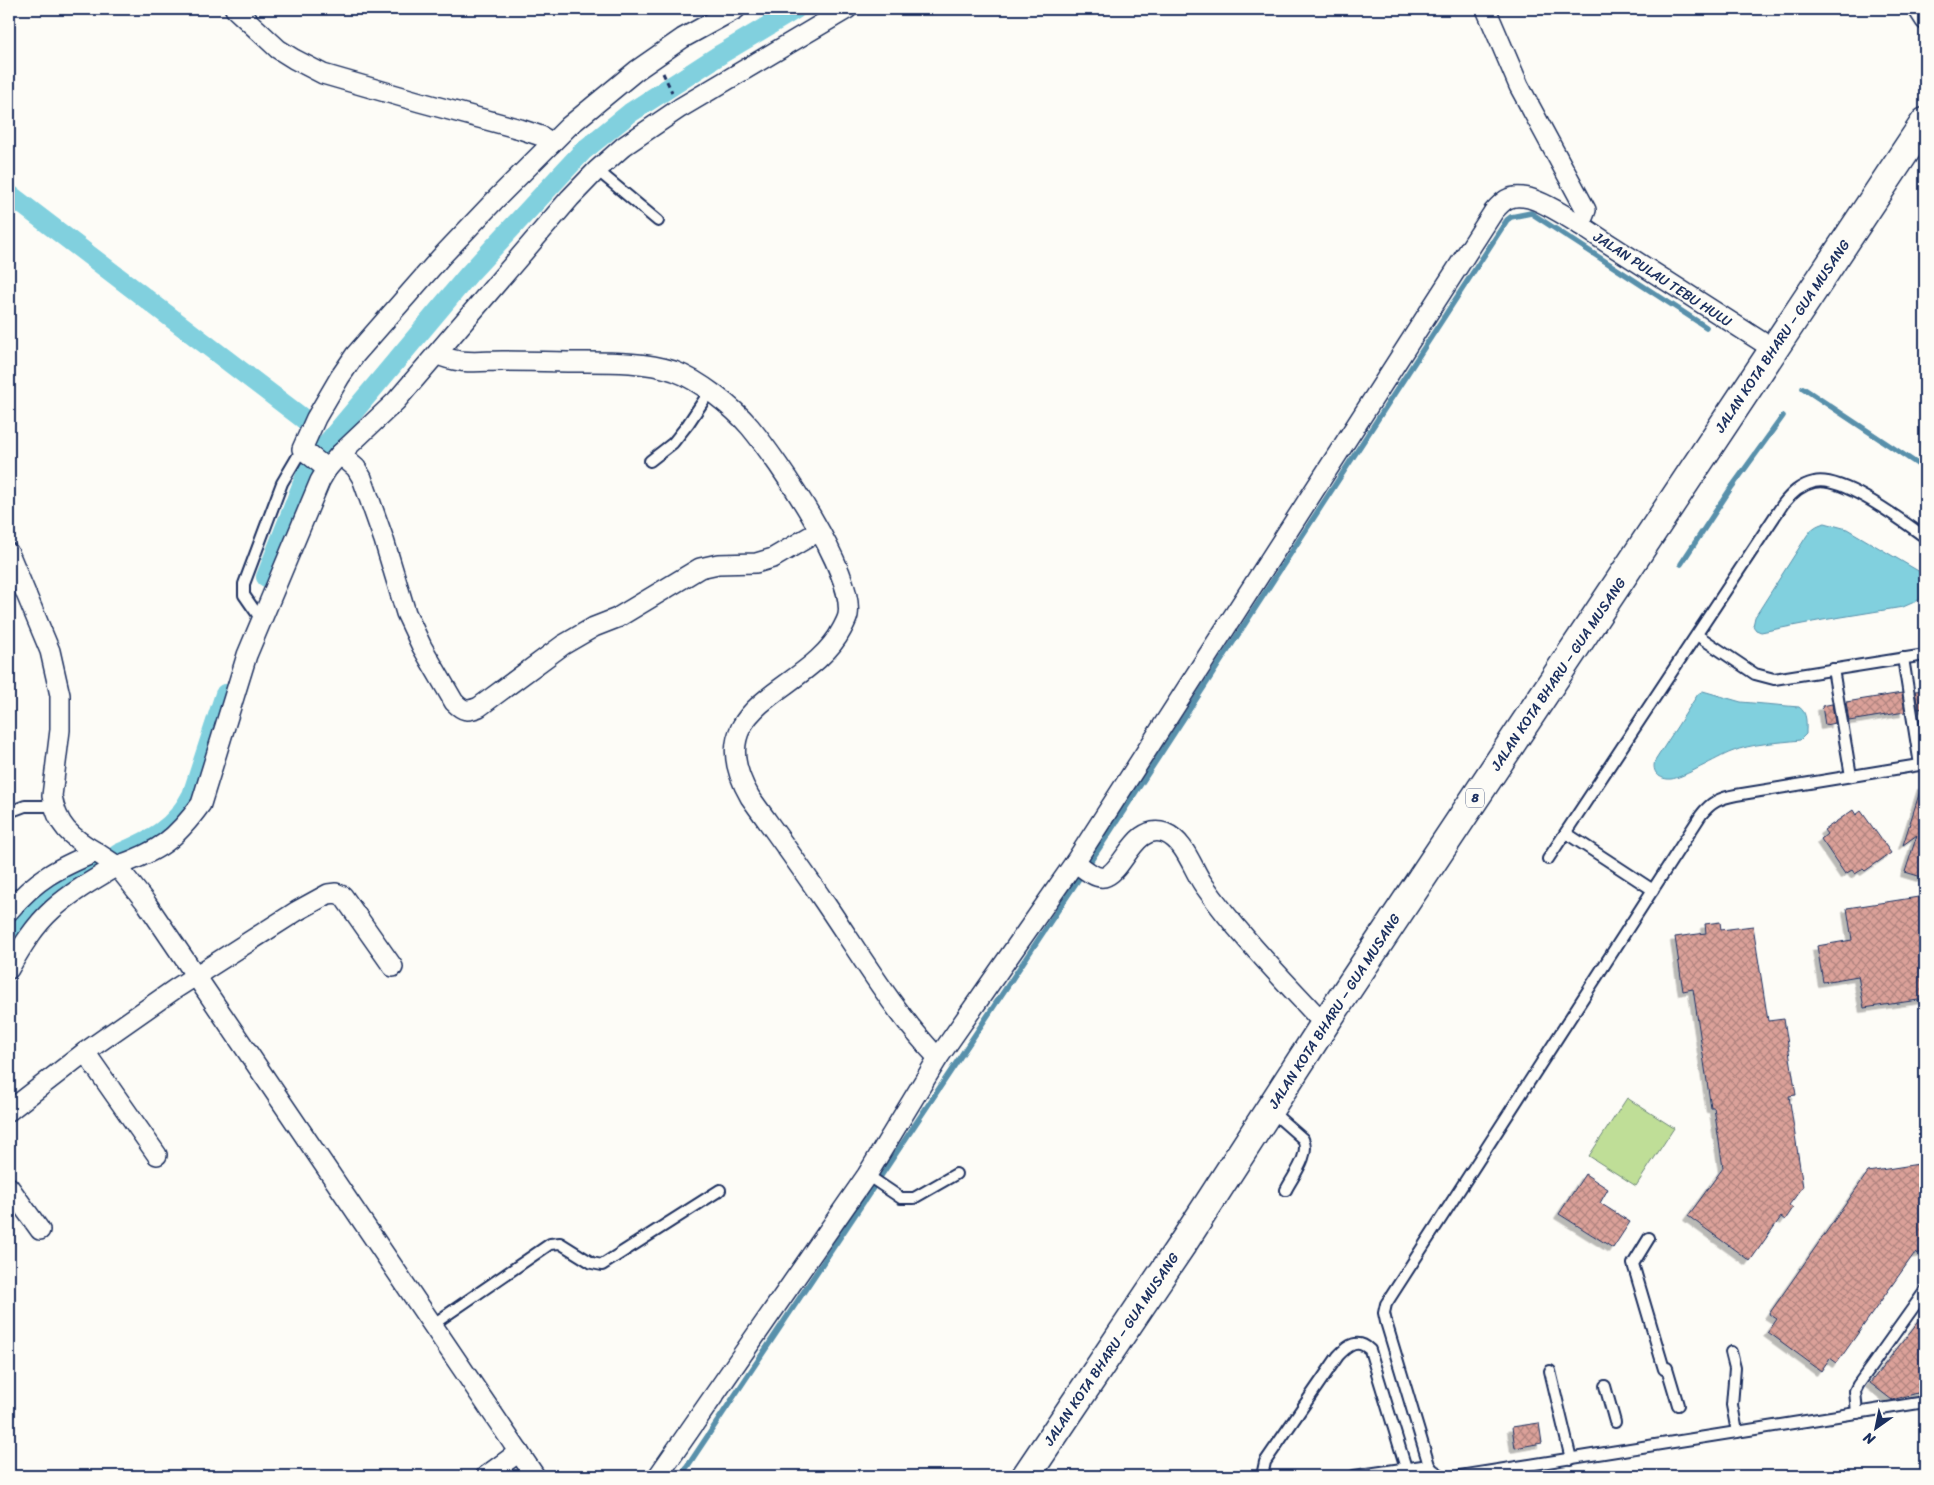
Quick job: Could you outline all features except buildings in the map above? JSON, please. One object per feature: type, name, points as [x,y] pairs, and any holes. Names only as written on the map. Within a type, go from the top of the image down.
[{"type":"main road","name":"JALAN KOTA BHARU – GUA MUSANG","points":[[1026,1476],[1185,1240],[1326,1022],[1925,122]]},
{"type":"street","points":[[235,9],[278,49],[294,60],[323,74],[520,129],[541,136],[552,143]]},
{"type":"street","points":[[327,469],[302,449],[321,410],[355,355],[441,257],[569,126],[653,58],[683,38],[736,9]]},
{"type":"street","points":[[9,969],[32,932],[52,910],[69,896],[117,866],[155,851],[171,839],[190,820],[201,804],[247,654],[320,481],[327,469],[340,454],[396,401],[570,198],[624,146],[680,108],[847,9]]},
{"type":"street","name":"JALAN PULAU TEBU HULU","points":[[1486,9],[1519,86],[1586,210],[1580,225],[1773,349]]},
{"type":"street","points":[[1918,9],[1925,20]]},
{"type":"street","points":[[658,1476],[869,1177],[938,1058],[1077,863],[1494,211],[1510,196],[1525,196],[1538,201],[1580,225]]},
{"type":"street","points":[[437,354],[444,358],[463,362],[614,362],[638,364],[675,372],[710,391],[739,414],[769,450],[819,531],[840,570],[848,596],[848,616],[838,637],[825,653],[758,706],[745,720],[737,739],[734,758],[740,779],[750,797],[824,901],[881,988],[920,1039],[938,1058]]},
{"type":"street","points":[[340,454],[356,468],[362,478],[384,540],[406,613],[422,647],[454,702],[461,710],[469,711],[479,707],[563,645],[594,627],[617,618],[700,568],[718,564],[756,563],[773,558],[819,531]]},
{"type":"street","points":[[9,553],[16,588],[50,651],[60,695],[60,730],[52,796],[58,820],[73,838],[117,866],[147,904],[535,1476]]},
{"type":"street","points":[[1077,863],[1096,875],[1104,877],[1110,873],[1138,840],[1147,834],[1157,832],[1173,837],[1180,844],[1202,882],[1249,942],[1314,1014],[1326,1022]]},
{"type":"street","points":[[9,910],[24,894],[55,870],[96,852]]},
{"type":"street","points":[[9,1112],[85,1052],[151,1004],[297,911],[328,894],[336,893],[343,896],[393,967]]},
{"type":"street","points":[[85,1052],[157,1155]]},
{"type":"street","points":[[9,1187],[40,1230]]},
{"type":"street","points":[[486,1476],[518,1452]]},
{"type":"lane","points":[[597,170],[658,222]]},
{"type":"lane","points":[[650,461],[673,443],[710,391]]},
{"type":"lane","points":[[262,621],[244,595],[244,584],[282,483],[302,449]]},
{"type":"lane","points":[[1548,859],[1783,504],[1794,492],[1814,482],[1827,481],[1846,486],[1925,536]]},
{"type":"lane","points":[[1697,635],[1755,674],[1774,679],[1925,655]]},
{"type":"lane","points":[[1442,1476],[1429,1465],[1386,1322],[1384,1313],[1386,1304],[1708,805],[1717,799],[1923,764],[1903,658]]},
{"type":"lane","points":[[1833,669],[1851,776]]},
{"type":"lane","points":[[9,812],[25,806],[54,806]]},
{"type":"lane","points":[[1566,833],[1652,890]]},
{"type":"lane","points":[[1270,1110],[1303,1138],[1306,1144],[1305,1153],[1286,1190]]},
{"type":"lane","points":[[869,1177],[901,1198],[914,1198],[956,1174]]},
{"type":"lane","points":[[432,1325],[550,1244],[560,1243],[592,1263],[602,1265],[720,1190]]},
{"type":"lane","points":[[1649,1238],[1633,1264],[1678,1405]]},
{"type":"lane","points":[[1858,1413],[1855,1391],[1858,1385],[1925,1291]]},
{"type":"lane","points":[[1262,1476],[1265,1462],[1338,1356],[1352,1344],[1358,1343],[1367,1347],[1372,1355],[1406,1468]]},
{"type":"lane","points":[[1731,1352],[1736,1368],[1732,1405],[1737,1432]]},
{"type":"lane","points":[[1550,1371],[1571,1459]]},
{"type":"lane","points":[[1605,1386],[1616,1422]]},
{"type":"lane","points":[[1460,1476],[1925,1402]]},
{"type":"lane","points":[[1354,1476],[1429,1465]]},
{"type":"path","points":[[658,65],[676,98]]},
{"type":"green space","points":[[1627,1098],[1674,1128],[1636,1186],[1589,1156]]},
{"type":"water","points":[[1825,523],[1847,529],[1920,572],[1923,585],[1919,600],[1903,607],[1761,632],[1756,630],[1753,626],[1755,617],[1806,537],[1814,528]]},
{"type":"water","points":[[1703,691],[1741,702],[1799,707],[1804,712],[1806,734],[1800,740],[1739,749],[1676,778],[1667,779],[1660,777],[1654,769],[1655,761],[1698,694]]},
{"type":"waterway","points":[[324,447],[469,274],[583,151],[630,113],[721,54],[796,9]]},
{"type":"waterway","points":[[9,194],[305,420]]},
{"type":"waterway","points":[[681,1476],[1102,844],[1507,220],[1511,217],[1531,213],[1706,327]]},
{"type":"waterway","points":[[1803,388],[1925,469]]},
{"type":"waterway","points":[[1681,564],[1731,488],[1783,416]]},
{"type":"waterway","points":[[266,577],[308,470]]},
{"type":"waterway","points":[[118,854],[141,844],[161,832],[178,817],[185,807],[192,795],[225,694]]},
{"type":"waterway","points":[[9,936],[39,900],[58,884],[97,862]]}]
